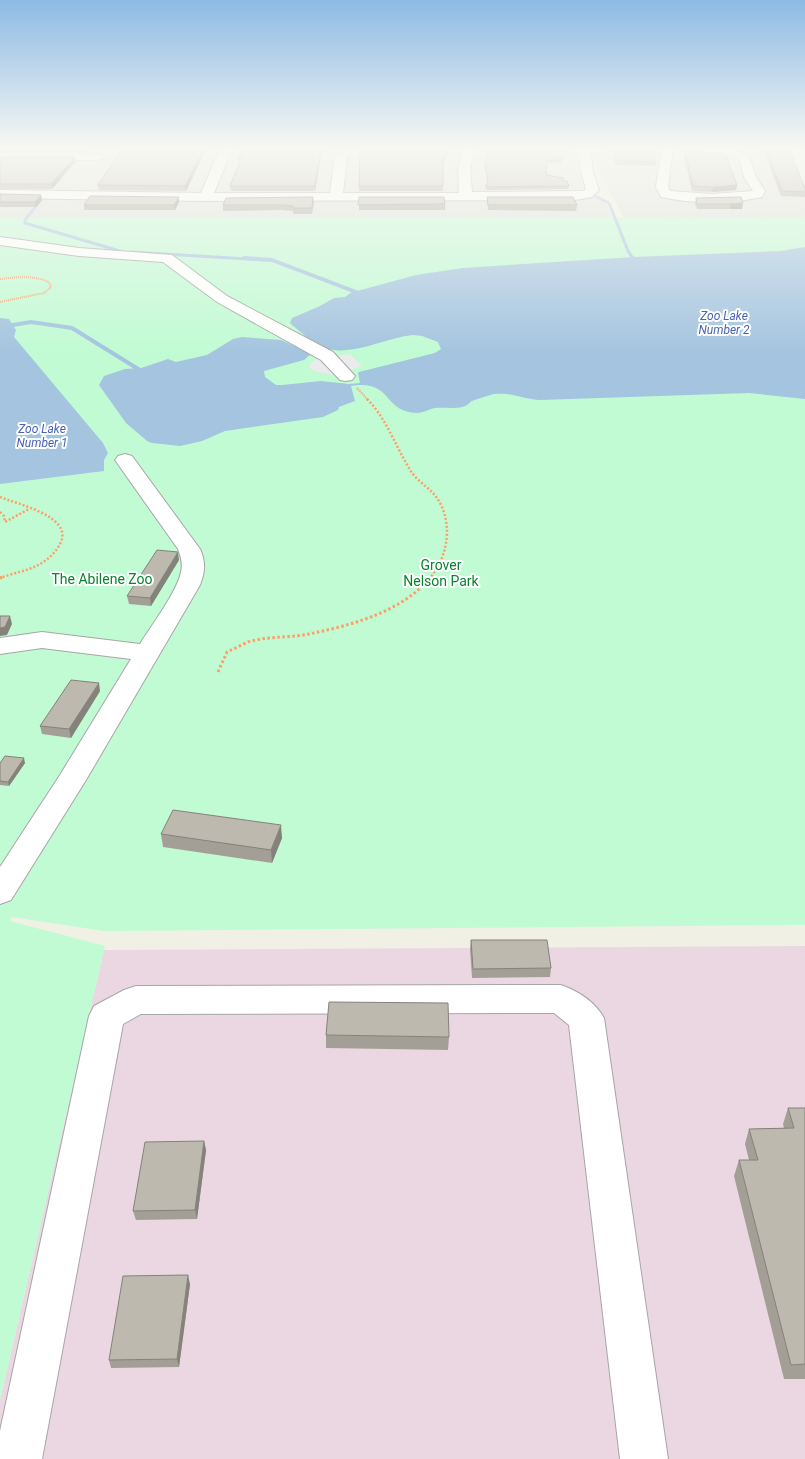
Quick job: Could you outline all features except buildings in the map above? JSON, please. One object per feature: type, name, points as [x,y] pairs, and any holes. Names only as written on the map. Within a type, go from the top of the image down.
[{"type":"street","points":[[0,241],[79,252],[167,258],[222,299],[327,356],[346,376]]},
{"type":"street","points":[[0,892],[72,780],[188,585],[193,572],[189,549],[125,460]]},
{"type":"street","points":[[0,646],[42,640],[148,653]]},
{"type":"street","points":[[18,1459],[107,1016],[136,1000],[522,999],[561,999],[586,1018],[644,1459]]},
{"type":"path","points":[[0,279],[26,277],[41,279],[49,282],[51,287],[44,293],[0,302]]},
{"type":"path","points":[[218,672],[227,652],[249,642],[308,634],[356,622],[387,611],[422,588],[437,570],[448,535],[446,513],[434,494],[410,471],[378,410],[361,392]]},
{"type":"path","points":[[0,497],[56,521],[60,525],[62,532],[60,546],[48,559],[40,564],[0,578]]},
{"type":"path","points":[[0,512],[4,516],[5,522],[30,509]]},
{"type":"shaded area","points":[[611,217],[611,218],[0,218]]},
{"type":"shaded area","points":[[624,217],[789,217],[624,218]]},
{"type":"shaded area","points":[[350,354],[362,366],[333,375],[314,371],[309,367],[311,362],[323,357]]},
{"type":"shaded area","points":[[805,946],[805,1459],[0,1459],[0,1400],[104,950]]},
{"type":"green space","name":"Grover Nelson Park","points":[[805,217],[805,925],[104,931],[12,917],[10,921],[105,946],[0,1400],[0,218]]},
{"type":"water","name":"Zoo Lake Number 2","points":[[805,247],[805,399],[749,393],[540,400],[494,394],[472,401],[462,407],[435,408],[417,413],[398,407],[381,391],[364,385],[351,386],[355,401],[339,407],[338,410],[323,417],[225,431],[202,441],[180,446],[147,441],[126,423],[99,385],[104,376],[125,369],[141,368],[168,359],[176,362],[207,355],[233,339],[242,337],[281,340],[308,352],[310,355],[304,360],[264,371],[265,377],[276,385],[321,381],[349,384],[360,383],[359,372],[435,353],[441,349],[438,342],[413,335],[357,349],[335,350],[324,348],[311,341],[290,323],[292,318],[334,298],[345,297],[350,293],[416,275],[463,268],[633,257],[781,251]]},
{"type":"water","name":"Zoo Lake Number 1","points":[[0,318],[9,319],[16,330],[14,337],[103,443],[108,453],[104,460],[104,471],[0,484]]},
{"type":"waterway","points":[[27,217],[25,223],[120,251]]},
{"type":"waterway","points":[[615,217],[628,251],[634,260]]},
{"type":"waterway","points":[[131,252],[266,260]]},
{"type":"waterway","points":[[244,258],[272,260],[364,295]]},
{"type":"waterway","points":[[633,258],[636,263]]},
{"type":"waterway","points":[[0,330],[13,325],[31,322],[72,328],[143,372]]},
{"type":"park label","name":"The Abilene Zoo","points":[[102,579]]}]
